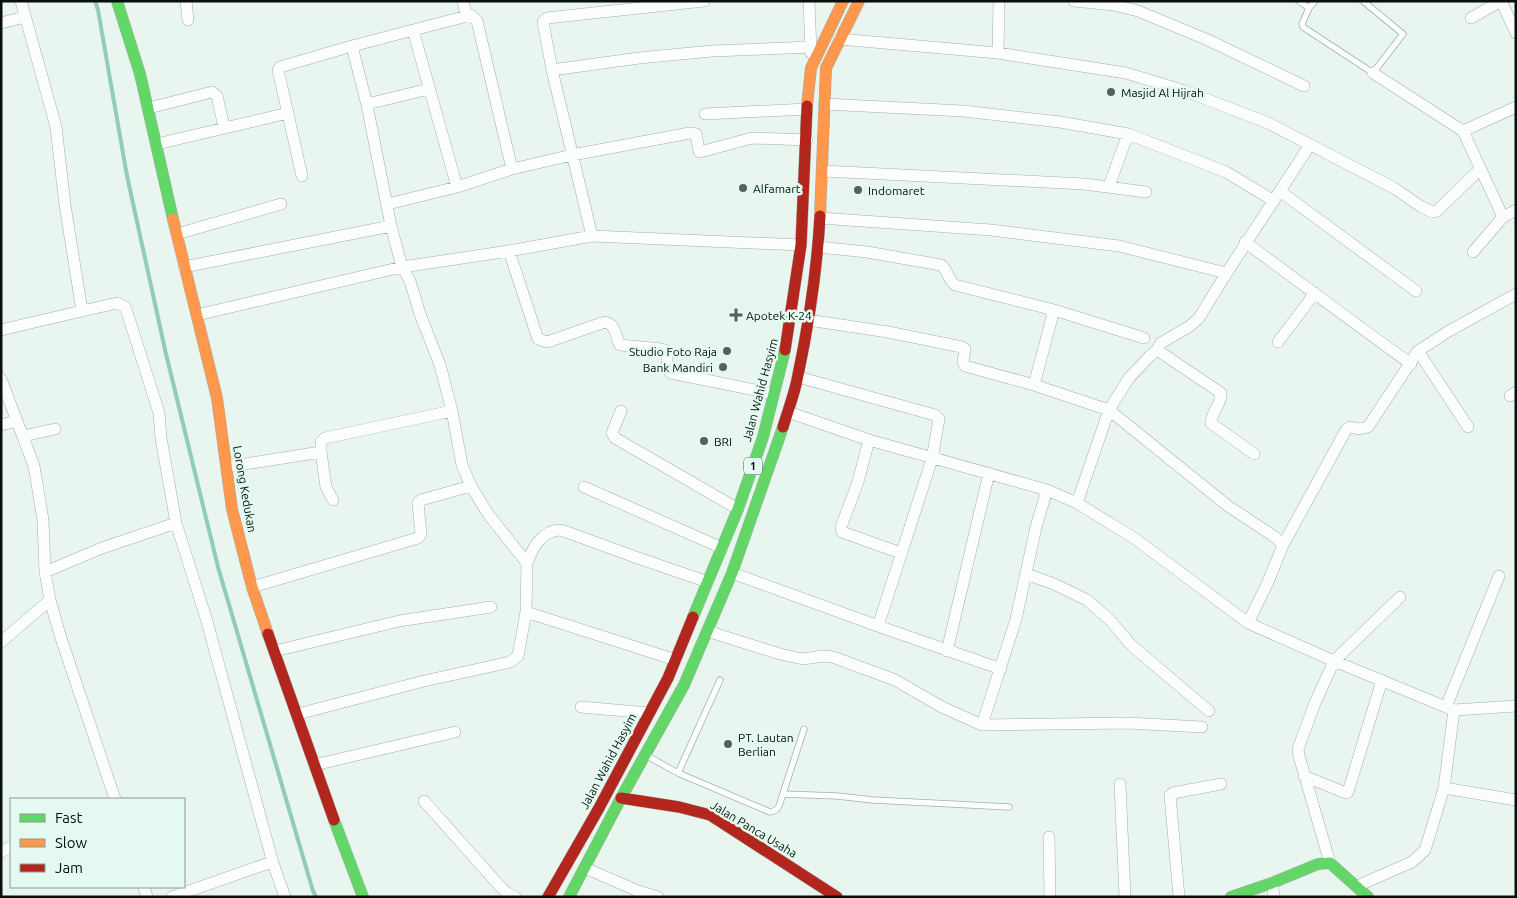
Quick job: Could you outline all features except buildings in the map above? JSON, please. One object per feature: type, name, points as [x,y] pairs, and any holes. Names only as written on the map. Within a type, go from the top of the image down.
[{"type":"main road","name":"Lorong Kedukan","points":[[117,1],[149,108],[184,267],[217,398],[232,509],[252,587],[298,714],[314,765],[363,897]]},
{"type":"main road","name":"Jalan Wahid Hasyim","points":[[548,897],[599,808],[676,660],[738,509],[763,437],[788,337],[801,245],[807,109],[811,68],[843,1]]},
{"type":"main road","name":"1","points":[[569,897],[684,685],[732,573],[756,510],[788,412],[798,377],[818,247],[823,171],[826,68],[859,1]]},
{"type":"main road","name":"Jalan Panca Usaha","points":[[621,798],[679,807],[710,815],[837,897]]},
{"type":"main road","points":[[1231,897],[1272,884],[1318,864],[1330,863],[1368,897]]},
{"type":"street","points":[[20,1],[56,127],[64,205],[82,311]]},
{"type":"street","points":[[186,1],[188,20]]},
{"type":"street","points":[[463,1],[466,15]]},
{"type":"street","points":[[592,236],[552,70],[543,24],[545,19],[704,1]]},
{"type":"street","points":[[809,1],[811,68]]},
{"type":"street","points":[[998,53],[999,1]]},
{"type":"street","points":[[1074,1],[1114,5],[1134,10],[1208,40],[1304,86]]},
{"type":"street","points":[[1471,18],[1501,1],[1516,33]]},
{"type":"street","points":[[302,176],[278,70],[280,67],[466,15],[473,16],[477,21],[512,169]]},
{"type":"street","points":[[1,23],[25,17]]},
{"type":"street","points":[[414,30],[457,187]]},
{"type":"street","points":[[839,39],[998,53],[1126,73],[1185,91],[1268,123],[1309,146],[1394,188],[1420,206],[1434,212],[1480,169]]},
{"type":"street","points":[[352,46],[367,104],[391,226],[402,267],[410,281],[420,314],[440,365],[452,411],[462,465],[471,486],[488,514],[527,563]]},
{"type":"street","points":[[552,70],[639,58],[712,51],[810,47]]},
{"type":"street","points":[[1373,73],[1463,131],[1503,217]]},
{"type":"street","points":[[367,104],[429,89]]},
{"type":"street","points":[[149,108],[212,92],[217,96],[224,127]]},
{"type":"street","points":[[824,104],[963,111],[1060,122],[1128,134],[1226,172],[1277,196],[1416,291]]},
{"type":"street","points":[[1463,131],[1516,107]]},
{"type":"street","points":[[704,114],[807,109]]},
{"type":"street","points":[[158,144],[288,113]]},
{"type":"street","points":[[388,204],[457,187],[512,169],[690,132],[696,134],[700,152],[752,138],[807,140]]},
{"type":"street","points":[[1109,186],[1128,134]]},
{"type":"street","points":[[1077,502],[1110,410],[1130,378],[1157,350],[1161,343],[1194,323],[1309,146]]},
{"type":"street","points":[[823,171],[1084,184],[1146,192]]},
{"type":"street","points":[[177,234],[281,204]]},
{"type":"street","points":[[1472,252],[1503,217],[1516,210]]},
{"type":"street","points":[[820,218],[991,230],[1119,246],[1226,273]]},
{"type":"street","points":[[184,267],[391,226]]},
{"type":"street","points":[[197,315],[402,267],[592,236],[801,245]]},
{"type":"street","points":[[1245,242],[1315,293],[1341,315],[1411,364]]},
{"type":"street","points":[[818,247],[867,252],[941,265],[945,268],[955,285],[1054,310],[1144,338]]},
{"type":"street","points":[[509,251],[538,340],[547,342],[605,322],[610,323],[614,327],[620,344],[667,351],[667,370],[671,373],[774,394]]},
{"type":"street","points":[[1278,342],[1315,293]]},
{"type":"street","points":[[1248,623],[1283,545],[1346,430],[1350,427],[1359,429],[1368,426],[1418,351],[1449,331],[1516,294]]},
{"type":"street","points":[[1,330],[117,303],[122,305],[127,311],[159,413],[161,438],[176,523],[206,618],[273,863],[285,897]]},
{"type":"street","points":[[1034,385],[1054,310]]},
{"type":"street","points":[[808,320],[888,332],[962,347],[965,350],[963,362],[965,366],[1034,385],[1110,410],[1228,506],[1275,537],[1283,545]]},
{"type":"street","points":[[1157,350],[1221,393],[1222,397],[1211,423],[1254,454]]},
{"type":"street","points":[[1418,351],[1468,427]]},
{"type":"street","points":[[798,377],[936,415],[939,422],[932,459],[878,626]]},
{"type":"street","points":[[1,380],[34,466],[44,520],[45,572],[50,600],[115,798]]},
{"type":"street","points":[[621,410],[612,430],[612,435],[615,438],[738,509]]},
{"type":"street","points":[[333,500],[326,487],[322,440],[452,411]]},
{"type":"street","points":[[788,412],[869,440],[1047,490],[1077,502],[1134,538],[1248,623],[1334,662],[1450,708],[1516,706]]},
{"type":"street","points":[[1,425],[17,421]]},
{"type":"street","points":[[23,436],[55,429]]},
{"type":"street","points":[[869,440],[858,482],[841,527],[842,532],[901,553]]},
{"type":"street","points":[[226,467],[322,452]]},
{"type":"street","points":[[947,651],[989,473]]},
{"type":"street","points":[[252,587],[418,538],[421,534],[418,503],[422,500],[471,486]]},
{"type":"street","points":[[584,486],[722,548]]},
{"type":"street","points":[[982,725],[1016,619],[1036,527],[1047,490]]},
{"type":"street","points":[[45,572],[102,548],[176,523]]},
{"type":"street","points":[[298,714],[424,680],[510,662],[518,656],[526,612],[527,563],[543,536],[550,531],[561,530],[708,582]]},
{"type":"street","points":[[732,573],[1001,669]]},
{"type":"street","points":[[1026,574],[1054,584],[1087,600],[1110,620],[1131,645],[1209,711]]},
{"type":"street","points":[[1357,886],[1412,862],[1425,850],[1444,788],[1450,708],[1460,669],[1499,576]]},
{"type":"street","points":[[1330,863],[1304,776],[1298,749],[1315,703],[1334,662],[1400,597]]},
{"type":"street","points":[[1,642],[50,600]]},
{"type":"street","points":[[275,651],[399,621],[491,607]]},
{"type":"street","points":[[526,612],[676,660]]},
{"type":"street","points":[[707,631],[780,654],[803,659],[823,656],[833,657],[895,680],[942,707],[982,725],[1128,723],[1202,727]]},
{"type":"street","points":[[1304,776],[1346,793],[1348,792],[1382,680]]},
{"type":"street","points":[[581,707],[649,714]]},
{"type":"street","points":[[314,765],[455,732]]},
{"type":"street","points":[[1120,784],[1126,897]]},
{"type":"street","points":[[1179,897],[1170,795],[1221,784]]},
{"type":"street","points":[[1444,788],[1516,800]]},
{"type":"street","points":[[424,801],[496,883],[507,893],[515,897]]},
{"type":"street","points":[[1050,837],[1050,897]]},
{"type":"street","points":[[172,897],[273,863]]},
{"type":"street","points":[[585,868],[638,891],[658,897]]},
{"type":"street","points":[[1272,884],[1274,897]]},
{"type":"lane","points":[[1299,1],[1309,8]]},
{"type":"lane","points":[[1315,1],[1309,8],[1302,24],[1303,26],[1373,73],[1402,34],[1363,1]]},
{"type":"lane","points":[[678,773],[720,680]]},
{"type":"lane","points":[[645,754],[678,773],[770,812],[777,810],[804,729]]},
{"type":"lane","points":[[783,794],[1009,807]]},
{"type":"waterway","points":[[95,1],[127,176],[166,354],[218,567],[316,897]]},
{"type":"traffic: fast","points":[[117,1],[140,74],[173,219]]},
{"type":"traffic: fast","points":[[693,617],[738,509],[763,437],[785,350]]},
{"type":"traffic: fast","points":[[569,897],[684,685],[732,573],[783,427]]},
{"type":"traffic: fast","points":[[334,820],[363,897]]},
{"type":"traffic: fast","points":[[1231,897],[1318,864],[1330,863],[1368,897]]},
{"type":"traffic: slow","points":[[807,106],[811,68],[843,1]]},
{"type":"traffic: slow","points":[[820,216],[826,68],[859,1]]},
{"type":"traffic: slow","points":[[173,219],[217,398],[232,509],[252,587],[268,634]]},
{"type":"traffic: jam","points":[[785,350],[801,245],[807,106]]},
{"type":"traffic: jam","points":[[783,427],[795,388],[806,336],[815,276],[820,216]]},
{"type":"traffic: jam","points":[[548,897],[599,808],[668,678],[693,617]]},
{"type":"traffic: jam","points":[[268,634],[334,820]]},
{"type":"traffic: jam","points":[[621,798],[679,807],[710,815],[837,897]]},
{"type":"place","name":"Masjid Al Hijrah","points":[[1111,92]]},
{"type":"place","name":"Alfamart","points":[[743,188]]},
{"type":"place","name":"Indomaret","points":[[858,190]]},
{"type":"place","name":"Apotek K-24","points":[[736,315]]},
{"type":"place","name":"Studio Foto Raja","points":[[727,351]]},
{"type":"place","name":"Bank Mandiri","points":[[723,367]]},
{"type":"place","name":"BRI","points":[[704,441]]},
{"type":"place","name":"PT. Lautan Berlian","points":[[728,744]]}]
